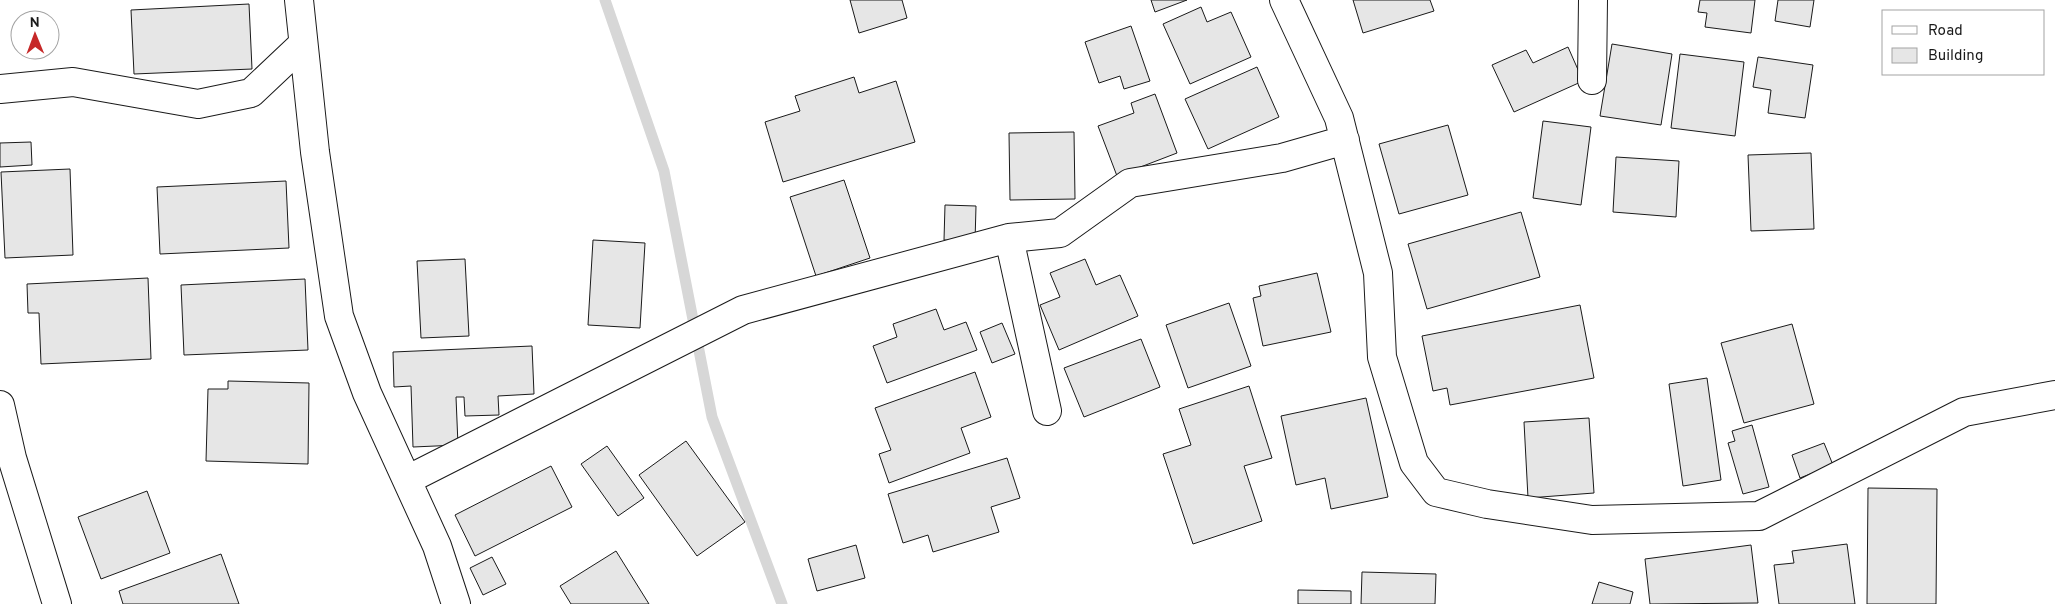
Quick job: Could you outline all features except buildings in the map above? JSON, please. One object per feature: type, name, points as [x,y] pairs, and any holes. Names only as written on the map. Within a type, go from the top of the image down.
[{"type":"street","points":[[299,0],[314,152],[339,316],[368,393],[437,546],[456,604]]},
{"type":"street","points":[[1284,0],[1339,118],[1378,273],[1382,358],[1414,463],[1436,492],[1487,504],[1592,520],[1759,516],[1964,412],[2055,395]]},
{"type":"street","points":[[1592,80],[1593,0]]},
{"type":"street","points":[[0,89],[73,82],[198,104],[251,93],[303,44]]},
{"type":"street","points":[[407,480],[743,310],[1009,238],[1060,233],[1130,183],[1282,158],[1345,140]]},
{"type":"street","points":[[1009,238],[1047,411]]},
{"type":"street","points":[[0,404],[12,458],[57,604]]},
{"type":"waterway","points":[[605,0],[664,171],[712,417],[782,604]]}]
